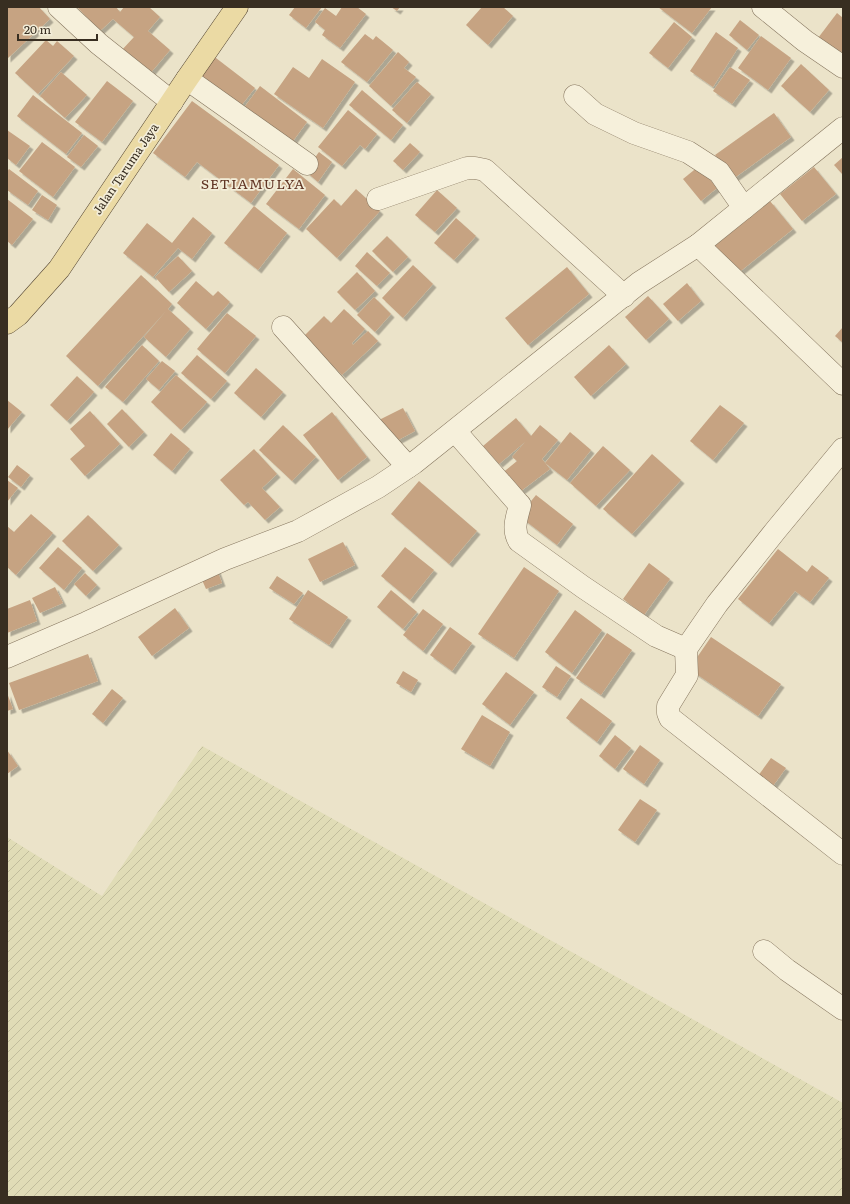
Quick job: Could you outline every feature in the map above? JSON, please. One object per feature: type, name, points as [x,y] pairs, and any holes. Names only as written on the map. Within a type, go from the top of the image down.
[{"type":"main road","name":"Jalan Taruma Jaya","points":[[7,323],[18,315],[59,270],[186,80],[237,7]]},
{"type":"street","points":[[59,7],[99,44],[172,102]]},
{"type":"street","points":[[762,7],[805,41],[843,67]]},
{"type":"street","points":[[186,80],[307,164]]},
{"type":"street","points":[[575,96],[595,114],[634,133],[688,152],[719,172],[744,208]]},
{"type":"street","points":[[7,657],[86,623],[225,559],[298,531],[378,486],[408,467],[455,431],[639,283],[698,245],[843,128]]},
{"type":"street","points":[[378,199],[466,168],[484,170],[624,296]]},
{"type":"street","points":[[698,245],[843,384]]},
{"type":"street","points":[[283,327],[408,467]]},
{"type":"street","points":[[455,431],[520,505],[515,530],[516,536],[520,540],[583,587],[656,636],[686,649]]},
{"type":"street","points":[[843,449],[717,604],[686,649],[687,675],[668,706],[670,718],[843,854]]},
{"type":"street","points":[[764,951],[787,970],[843,1009]]},
{"type":"shaded area","points":[[202,746],[843,1103],[843,1197],[7,1197],[7,837],[102,896]]},
{"type":"building","points":[[9,7],[39,7],[50,19],[7,59],[7,9]]},
{"type":"building","points":[[77,7],[116,7],[120,12],[124,7],[149,7],[160,17],[148,31],[170,50],[148,76],[120,52],[134,37],[113,19],[100,31]]},
{"type":"building","points":[[295,7],[322,7],[306,28],[289,15]]},
{"type":"building","points":[[342,7],[357,7],[366,14],[340,48],[322,35],[325,30],[315,22],[325,8],[336,16]]},
{"type":"building","points":[[391,7],[400,7],[397,11]]},
{"type":"building","points":[[482,7],[503,7],[513,16],[488,45],[466,25]]},
{"type":"building","points":[[658,7],[712,7],[692,33]]},
{"type":"building","points":[[837,13],[843,18],[843,50],[837,58],[815,42]]},
{"type":"building","points":[[740,20],[759,35],[747,50],[729,35]]},
{"type":"building","points":[[674,22],[692,37],[668,68],[649,53]]},
{"type":"building","points":[[716,32],[738,48],[713,87],[690,71]]},
{"type":"building","points":[[365,34],[373,40],[376,36],[393,50],[367,82],[341,62]]},
{"type":"building","points":[[761,36],[791,58],[768,90],[738,68]]},
{"type":"building","points":[[46,40],[53,46],[57,41],[74,56],[38,94],[15,73]]},
{"type":"building","points":[[398,52],[409,62],[404,68],[416,77],[391,106],[369,86]]},
{"type":"building","points":[[212,55],[255,88],[237,111],[194,78]]},
{"type":"building","points":[[322,59],[355,82],[323,128],[274,94],[293,67],[309,78]]},
{"type":"building","points":[[801,64],[829,90],[810,112],[781,86]]},
{"type":"building","points":[[730,67],[750,80],[732,104],[713,91]]},
{"type":"building","points":[[61,72],[87,95],[65,118],[40,96]]},
{"type":"building","points":[[107,81],[133,101],[102,142],[75,122]]},
{"type":"building","points":[[417,82],[431,94],[407,123],[392,110]]},
{"type":"building","points":[[260,86],[307,122],[290,145],[243,109]]},
{"type":"building","points":[[362,90],[403,125],[391,140],[349,105]]},
{"type":"building","points":[[33,95],[82,133],[66,154],[17,116]]},
{"type":"building","points":[[192,101],[279,165],[251,203],[197,162],[185,177],[153,153]]},
{"type":"building","points":[[348,110],[377,134],[365,149],[360,145],[342,166],[318,147]]},
{"type":"building","points":[[774,113],[791,137],[733,179],[715,155]]},
{"type":"building","points":[[7,130],[30,146],[16,165],[7,158]]},
{"type":"building","points":[[84,135],[98,146],[81,167],[67,157]]},
{"type":"building","points":[[42,142],[75,167],[53,197],[19,171]]},
{"type":"building","points":[[410,143],[420,152],[403,170],[393,161]]},
{"type":"building","points":[[319,152],[332,162],[318,182],[305,171]]},
{"type":"building","points":[[843,157],[843,175],[834,165]]},
{"type":"building","points":[[699,166],[717,188],[701,201],[683,179]]},
{"type":"building","points":[[814,167],[836,194],[802,221],[780,194]]},
{"type":"building","points":[[9,169],[38,191],[28,205],[7,190],[7,172]]},
{"type":"building","points":[[293,169],[325,195],[299,229],[266,204]]},
{"type":"building","points":[[356,189],[380,211],[337,258],[306,229],[334,199],[341,206]]},
{"type":"building","points":[[437,190],[457,208],[435,232],[415,215]]},
{"type":"building","points":[[42,195],[57,205],[48,220],[32,210]]},
{"type":"building","points":[[7,199],[33,219],[12,245],[7,241]]},
{"type":"building","points":[[770,201],[793,229],[737,274],[714,246]]},
{"type":"building","points":[[254,206],[287,233],[258,270],[224,243]]},
{"type":"building","points":[[193,217],[212,233],[192,259],[178,248],[153,277],[123,253],[147,223],[172,243]]},
{"type":"building","points":[[456,218],[476,236],[454,260],[434,243]]},
{"type":"building","points":[[387,236],[408,257],[393,272],[372,251]]},
{"type":"building","points":[[367,252],[390,273],[377,286],[355,266]]},
{"type":"building","points":[[178,256],[192,271],[169,292],[155,277]]},
{"type":"building","points":[[413,265],[433,284],[403,318],[382,298]]},
{"type":"building","points":[[567,267],[589,294],[528,345],[505,318]]},
{"type":"building","points":[[357,272],[375,291],[355,310],[337,292]]},
{"type":"building","points":[[141,275],[172,304],[168,309],[190,329],[166,357],[144,337],[166,311],[98,386],[66,356]]},
{"type":"building","points":[[196,281],[213,296],[218,291],[230,302],[206,329],[177,303]]},
{"type":"building","points":[[687,283],[701,301],[678,321],[663,304]]},
{"type":"building","points":[[648,296],[669,319],[646,340],[625,317]]},
{"type":"building","points":[[374,297],[391,314],[375,332],[357,315]]},
{"type":"building","points":[[344,309],[365,329],[352,343],[353,345],[368,331],[378,341],[342,375],[303,337],[324,316],[331,323]]},
{"type":"building","points":[[227,313],[256,336],[225,373],[197,349]]},
{"type":"building","points":[[843,327],[843,343],[835,336]]},
{"type":"building","points":[[142,345],[159,361],[123,402],[105,387]]},
{"type":"building","points":[[609,345],[626,364],[591,396],[574,377]]},
{"type":"building","points":[[197,355],[227,381],[211,399],[181,373]]},
{"type":"building","points":[[162,361],[175,371],[159,390],[146,379]]},
{"type":"building","points":[[256,368],[283,392],[261,417],[234,393]]},
{"type":"building","points":[[176,375],[207,402],[181,430],[151,402]]},
{"type":"building","points":[[77,376],[94,392],[67,421],[50,405]]},
{"type":"building","points":[[7,400],[22,412],[7,430]]},
{"type":"building","points":[[720,405],[744,423],[713,460],[690,441]]},
{"type":"building","points":[[403,408],[415,431],[391,444],[379,420]]},
{"type":"building","points":[[122,409],[144,432],[129,447],[107,424]]},
{"type":"building","points":[[90,411],[120,444],[85,476],[70,459],[85,446],[70,429]]},
{"type":"building","points":[[332,412],[367,457],[338,480],[303,435]]},
{"type":"building","points":[[516,418],[531,436],[540,425],[558,440],[542,459],[550,469],[517,494],[501,474],[517,461],[512,457],[525,442],[499,464],[483,446]]},
{"type":"building","points":[[283,425],[316,457],[292,481],[259,450]]},
{"type":"building","points":[[570,432],[591,450],[567,480],[545,463]]},
{"type":"building","points":[[171,433],[190,449],[172,471],[153,455]]},
{"type":"building","points":[[603,446],[630,470],[596,506],[570,483]]},
{"type":"building","points":[[254,449],[277,474],[262,488],[280,507],[265,520],[248,502],[244,505],[220,480]]},
{"type":"building","points":[[652,454],[681,480],[632,534],[603,509]]},
{"type":"building","points":[[17,465],[30,475],[21,487],[8,477]]},
{"type":"building","points":[[7,480],[18,488],[7,502]]},
{"type":"building","points":[[419,481],[477,531],[449,564],[391,514]]},
{"type":"building","points":[[536,495],[573,524],[557,545],[519,516]]},
{"type":"building","points":[[31,514],[53,533],[16,575],[7,567],[7,526],[14,532]]},
{"type":"building","points":[[88,515],[119,545],[93,571],[62,541]]},
{"type":"building","points":[[343,542],[355,565],[320,582],[308,559]]},
{"type":"building","points":[[58,547],[82,568],[64,590],[39,568]]},
{"type":"building","points":[[405,547],[434,570],[410,600],[381,576]]},
{"type":"building","points":[[778,549],[807,572],[812,565],[829,578],[810,602],[795,591],[769,623],[738,599]]},
{"type":"building","points":[[649,563],[670,579],[644,615],[623,599]]},
{"type":"building","points":[[216,567],[222,583],[206,589],[199,573]]},
{"type":"building","points":[[524,567],[559,591],[514,658],[478,634]]},
{"type":"building","points":[[85,573],[97,585],[86,596],[74,584]]},
{"type":"building","points":[[277,576],[303,593],[294,604],[269,588]]},
{"type":"building","points":[[55,587],[63,603],[40,613],[32,598]]},
{"type":"building","points":[[308,590],[348,617],[329,645],[289,619]]},
{"type":"building","points":[[391,590],[417,612],[403,629],[377,607]]},
{"type":"building","points":[[30,600],[37,621],[7,633],[7,609]]},
{"type":"building","points":[[175,608],[189,628],[152,656],[138,637]]},
{"type":"building","points":[[423,609],[443,624],[423,651],[403,635]]},
{"type":"building","points":[[575,610],[602,630],[572,673],[545,652]]},
{"type":"building","points":[[450,627],[472,643],[452,671],[430,655]]},
{"type":"building","points":[[607,633],[632,650],[601,695],[576,678]]},
{"type":"building","points":[[711,637],[781,684],[758,716],[689,669]]},
{"type":"building","points":[[88,654],[98,681],[19,710],[9,683]]},
{"type":"building","points":[[556,666],[571,676],[557,697],[542,687]]},
{"type":"building","points":[[403,671],[418,680],[411,692],[396,683]]},
{"type":"building","points":[[506,672],[534,692],[510,725],[482,704]]},
{"type":"building","points":[[112,689],[123,698],[103,723],[92,714]]},
{"type":"building","points":[[7,693],[13,709],[7,711]]},
{"type":"building","points":[[581,698],[612,721],[597,742],[566,718]]},
{"type":"building","points":[[482,715],[510,732],[490,766],[461,749]]},
{"type":"building","points":[[615,735],[631,748],[615,769],[599,756]]},
{"type":"building","points":[[640,745],[660,760],[644,784],[623,769]]},
{"type":"building","points":[[7,750],[18,766],[7,774]]},
{"type":"building","points":[[771,758],[786,768],[770,790],[755,780]]},
{"type":"building","points":[[640,799],[657,810],[635,842],[618,830]]},
{"type":"district","name":"SETIAMULYA","points":[[253,184]]}]
